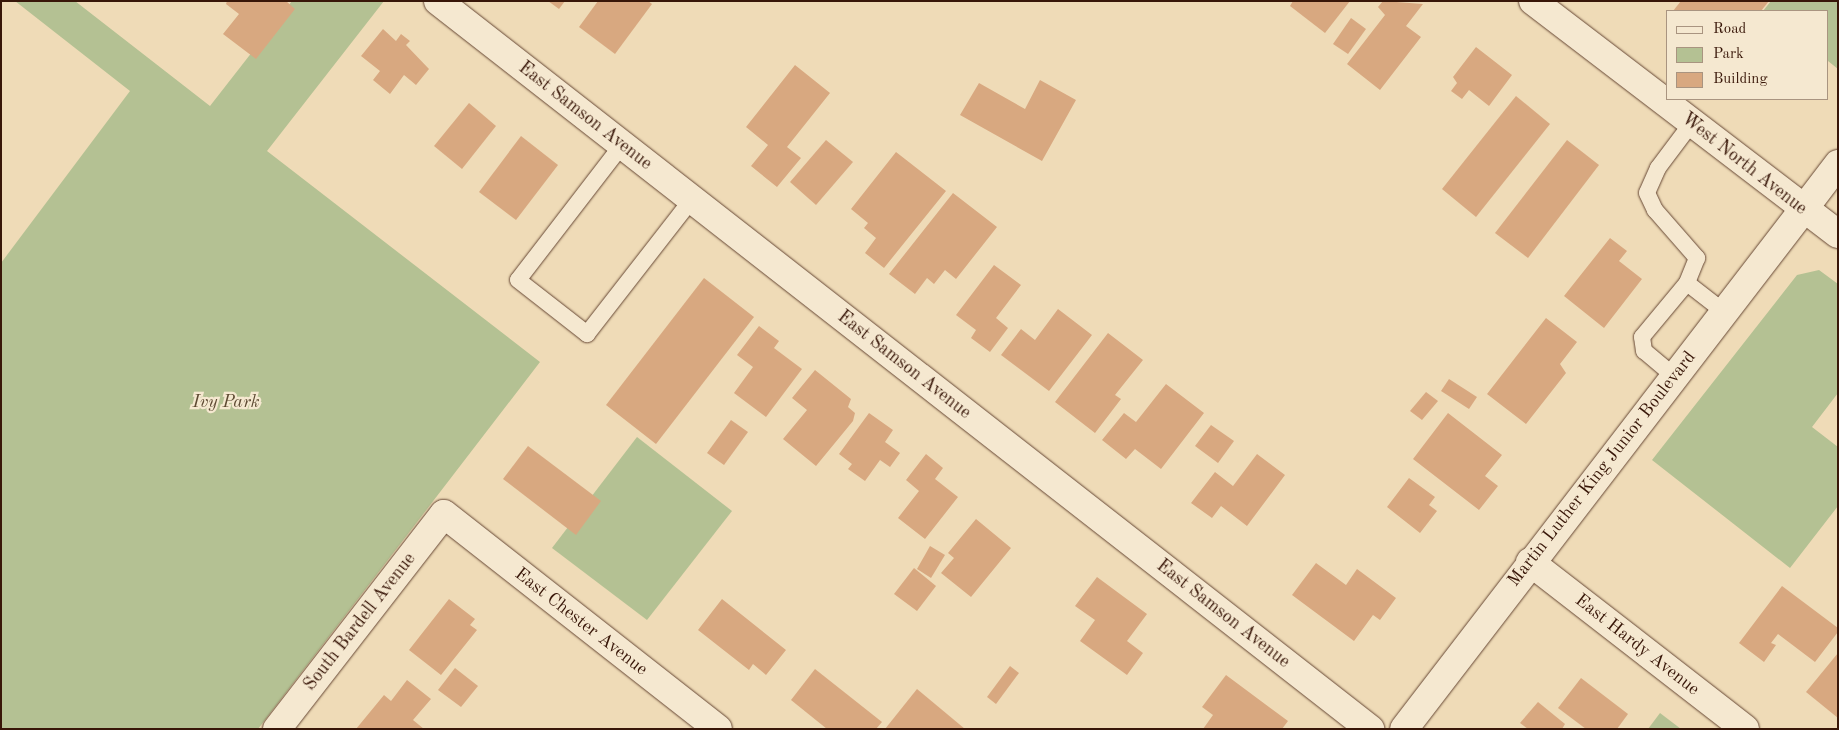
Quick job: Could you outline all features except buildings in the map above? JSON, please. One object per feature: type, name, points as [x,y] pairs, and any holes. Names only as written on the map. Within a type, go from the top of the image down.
[{"type":"street","name":"East Samson Avenue","points":[[438,1],[1370,729]]},
{"type":"street","name":"West North Avenue","points":[[1532,1],[1802,210],[1838,234]]},
{"type":"street","name":"Martin Luther King Junior Boulevard","points":[[1404,729],[1530,562],[1838,164]]},
{"type":"street","name":"South Bardell Avenue","points":[[277,729],[444,514]]},
{"type":"street","name":"East Chester Avenue","points":[[444,514],[718,729]]},
{"type":"street","name":"East Hardy Avenue","points":[[1530,562],[1745,729]]},
{"type":"lane","points":[[1674,376],[1644,351],[1642,337],[1687,283],[1697,258],[1655,210],[1647,193],[1658,168],[1692,124]]},
{"type":"lane","points":[[622,145],[518,280],[587,334],[692,199]]},
{"type":"lane","points":[[1687,283],[1723,311]]},
{"type":"green space","name":"Ivy Park","points":[[15,1],[75,1],[210,106],[292,1],[384,1],[267,151],[540,362],[258,729],[1,729],[1,263],[130,91]]},
{"type":"green space","points":[[1771,1],[1838,1],[1838,69],[1829,62],[1829,10],[1764,10]]},
{"type":"green space","points":[[1819,270],[1838,284],[1838,393],[1812,427],[1838,447],[1838,506],[1790,568],[1652,460],[1797,275]]},
{"type":"green space","points":[[637,437],[732,511],[647,620],[552,548]]},
{"type":"green space","points":[[1660,713],[1681,729],[1648,729]]}]
